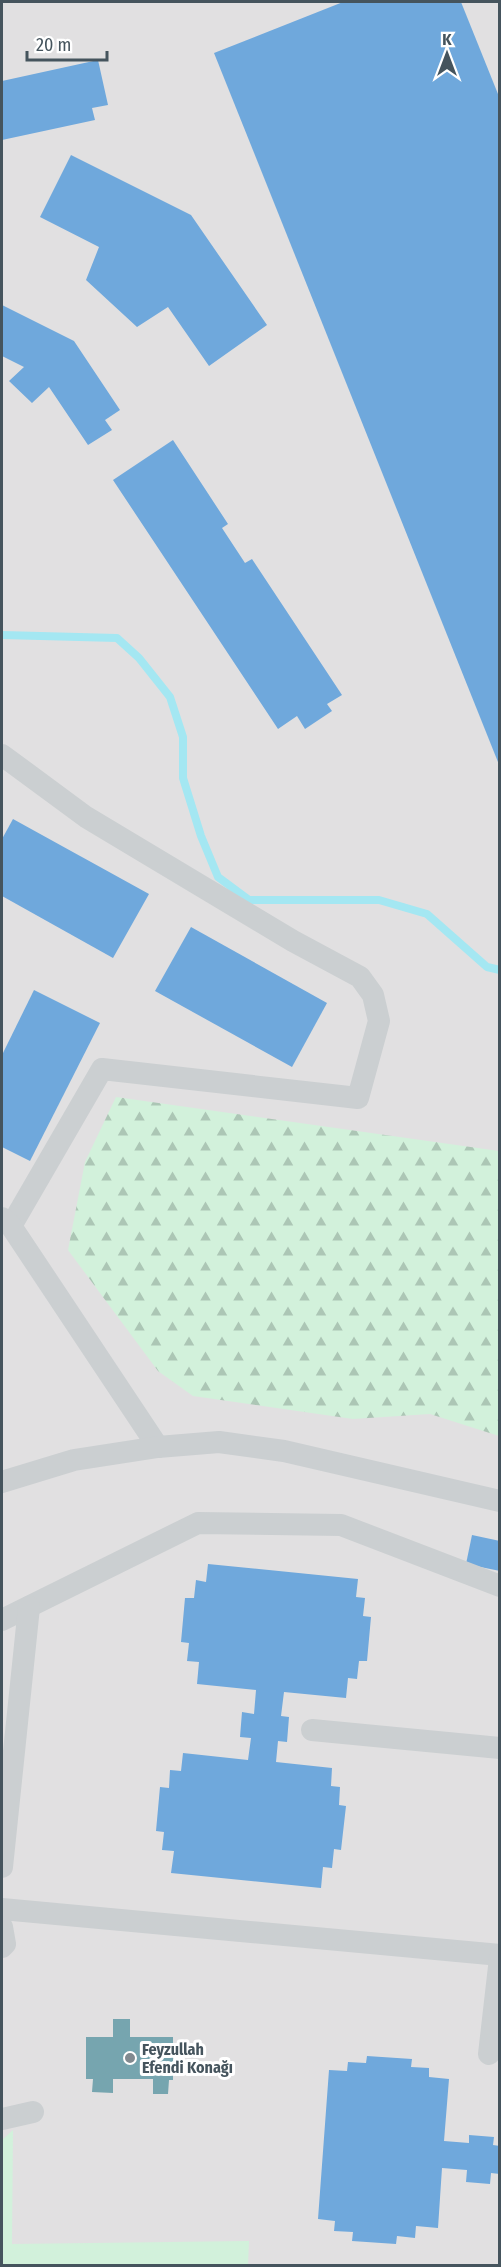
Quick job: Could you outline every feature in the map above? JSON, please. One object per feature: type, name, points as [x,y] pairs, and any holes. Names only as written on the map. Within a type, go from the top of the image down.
[{"type":"street","points":[[2,755],[86,818],[293,941],[360,977],[373,995],[379,1021],[358,1098],[102,1069],[6,1222],[158,1447]]},
{"type":"street","points":[[2,1482],[74,1460],[158,1447],[219,1442],[284,1451],[500,1501]]},
{"type":"street","points":[[2,1620],[198,1523],[341,1525],[500,1587]]},
{"type":"street","points":[[2,1867],[29,1607]]},
{"type":"street","points":[[312,1730],[500,1748]]},
{"type":"street","points":[[2,1909],[500,1956],[489,2054]]},
{"type":"street","points":[[2,1927],[6,1944],[2,1947]]},
{"type":"street","points":[[2,2120],[33,2112]]},
{"type":"shaded area","points":[[2,2],[499,2],[499,2265],[2,2265]]},
{"type":"green space","points":[[116,1097],[499,1151],[499,1436],[430,1414],[353,1419],[193,1396],[158,1371],[68,1250],[85,1162]]},
{"type":"green space","points":[[13,2130],[12,2244],[249,2241],[248,2265],[2,2265],[2,2140]]},
{"type":"building: Okul","points":[[343,2],[461,2],[500,99],[500,767],[214,53]]},
{"type":"building: Okul","points":[[98,60],[108,105],[92,108],[95,120],[2,140],[2,81]]},
{"type":"building: Okul","points":[[71,155],[191,215],[267,325],[209,366],[168,307],[137,327],[86,280],[99,247],[40,217]]},
{"type":"building: Okul","points":[[2,305],[74,341],[120,410],[105,420],[112,430],[88,445],[49,387],[32,403],[9,381],[24,367],[2,356]]},
{"type":"building: Okul","points":[[173,440],[228,524],[222,528],[245,563],[252,559],[342,695],[327,704],[332,711],[305,729],[297,716],[278,729],[113,480]]},
{"type":"building: Okul","points":[[13,819],[149,894],[113,958],[2,896],[2,839]]},
{"type":"building: Okul","points":[[191,927],[327,1003],[292,1067],[155,991]]},
{"type":"building: Okul","points":[[34,990],[100,1023],[30,1161],[2,1147],[2,1055]]},
{"type":"building: Okul","points":[[472,1535],[500,1541],[500,1571],[466,1564]]},
{"type":"building: Okul","points":[[208,1564],[358,1579],[356,1597],[365,1598],[363,1616],[371,1617],[367,1661],[359,1661],[357,1679],[348,1678],[346,1698],[284,1692],[281,1716],[289,1717],[287,1742],[278,1741],[276,1762],[332,1768],[331,1786],[340,1787],[339,1805],[346,1806],[341,1850],[334,1849],[332,1868],[323,1867],[321,1888],[171,1873],[174,1851],[162,1850],[164,1832],[156,1831],[160,1787],[169,1788],[170,1770],[181,1771],[183,1753],[248,1760],[251,1738],[240,1737],[242,1712],[254,1714],[256,1690],[197,1684],[199,1662],[187,1661],[189,1643],[181,1642],[185,1598],[194,1598],[196,1580],[206,1582]]},
{"type":"building: Okul","points":[[367,2056],[412,2059],[411,2067],[429,2068],[429,2077],[449,2079],[444,2141],[469,2143],[469,2135],[494,2137],[493,2145],[500,2146],[500,2174],[491,2173],[490,2184],[466,2182],[467,2170],[442,2168],[438,2228],[416,2226],[415,2238],[397,2236],[396,2244],[352,2241],[353,2232],[334,2231],[335,2221],[318,2219],[329,2070],[347,2071],[348,2062],[366,2063]]},
{"type":"building: Kamu","name":"Feyzullah Efendi Konağı","points":[[113,2019],[130,2019],[130,2037],[173,2037],[173,2080],[169,2080],[168,2094],[153,2094],[153,2079],[113,2079],[113,2093],[92,2092],[93,2079],[86,2079],[86,2037],[113,2037]]},
{"type":"waterway","points":[[2,635],[117,638],[139,658],[170,697],[183,737],[183,778],[201,836],[218,877],[249,900],[379,900],[427,914],[487,967],[500,970]]},
{"type":"place","name":"Feyzullah Efendi Konağı","points":[[130,2058]]}]
